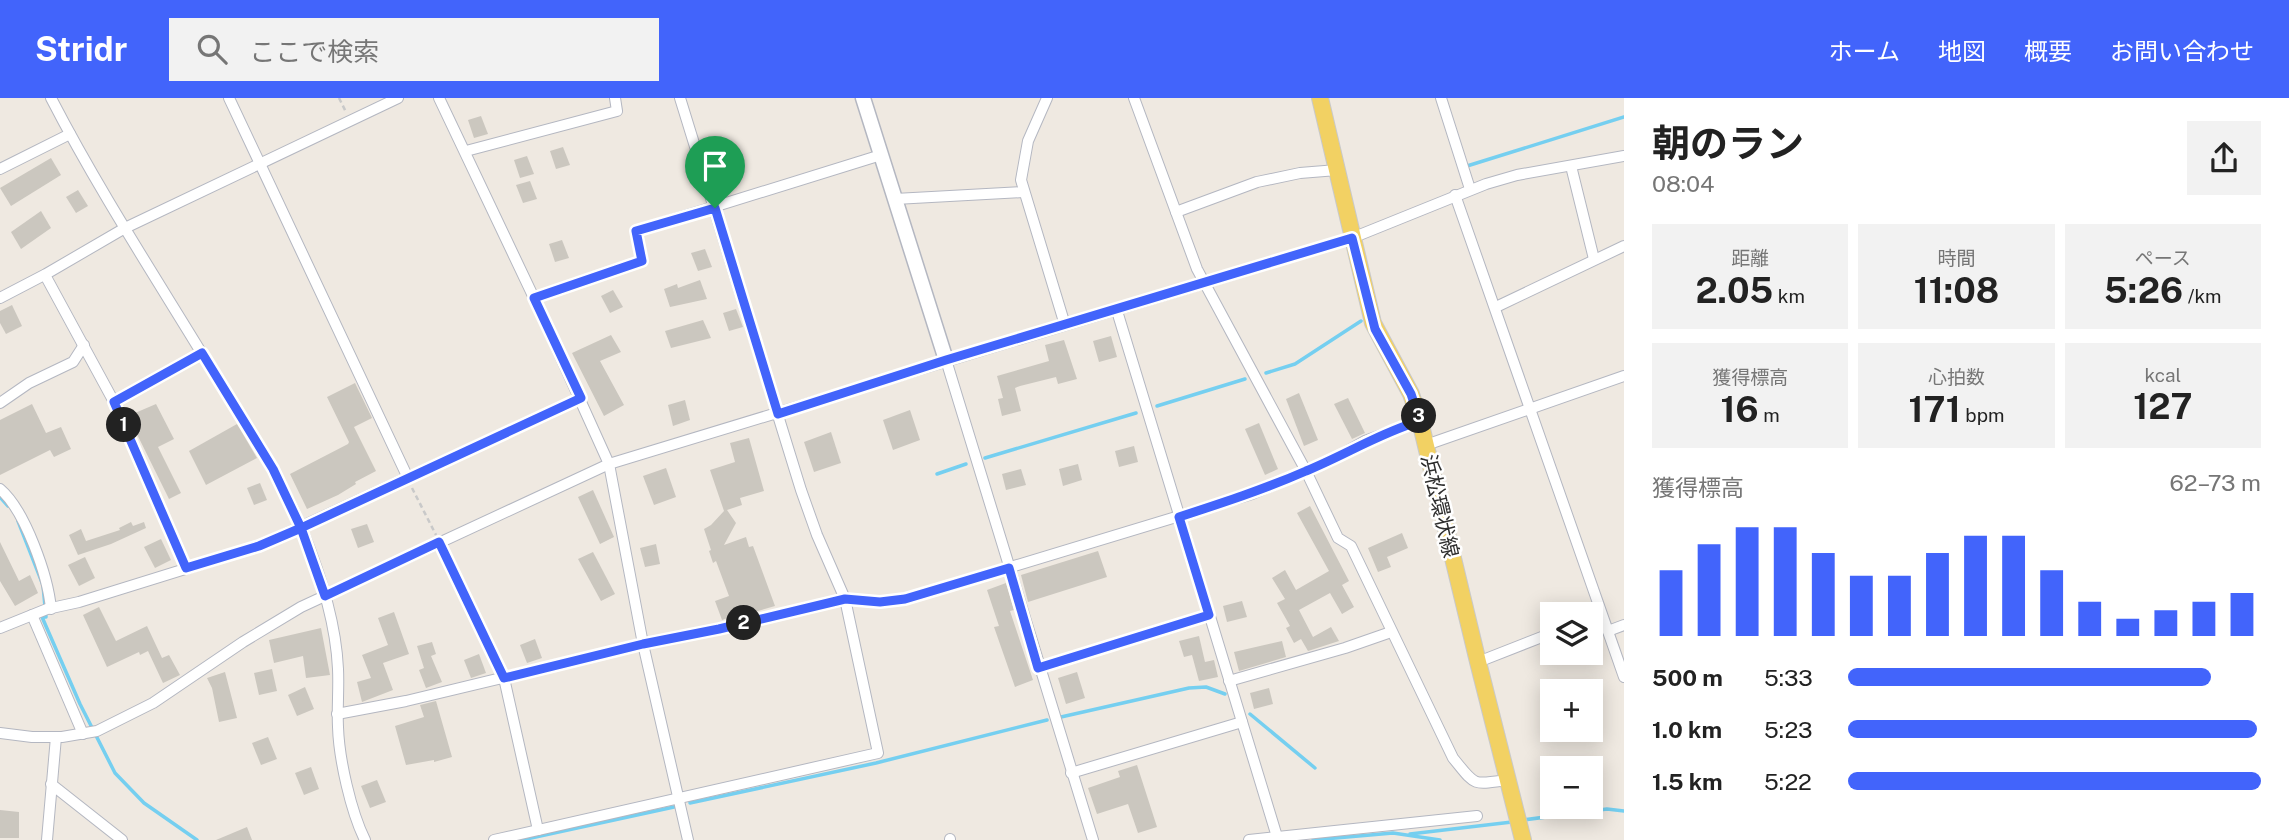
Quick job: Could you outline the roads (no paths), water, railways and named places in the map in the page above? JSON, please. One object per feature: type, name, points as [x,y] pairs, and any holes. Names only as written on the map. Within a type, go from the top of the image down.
[{"type":"main road","name":"浜松環状線","points":[[1320,98],[1375,329],[1411,394],[1420,421],[1523,840]]},
{"type":"street","points":[[51,98],[125,228],[273,469],[301,528],[325,596],[333,631],[338,668],[337,714],[342,763],[365,840]]},
{"type":"street","points":[[229,98],[408,478]]},
{"type":"street","points":[[0,298],[125,228],[398,98]]},
{"type":"street","points":[[439,98],[581,398],[609,464],[643,644],[688,840]]},
{"type":"street","points":[[466,151],[617,111],[615,98]]},
{"type":"street","points":[[494,840],[878,753],[845,599],[817,535],[681,98]]},
{"type":"street","points":[[863,98],[1093,840]]},
{"type":"street","points":[[1047,98],[1028,141],[1021,180],[1065,325]]},
{"type":"street","points":[[1134,98],[1190,254],[1204,283],[1306,471],[1338,538],[1351,546],[1453,758],[1472,781],[1478,784],[1507,780]]},
{"type":"street","points":[[1441,98],[1470,189]]},
{"type":"street","points":[[0,169],[70,134]]},
{"type":"street","points":[[534,298],[642,261],[636,231],[881,155]]},
{"type":"street","points":[[0,733],[56,737],[90,733],[153,703],[263,629],[325,596],[609,464],[1352,238],[1470,189],[1517,174],[1624,156]]},
{"type":"street","points":[[1571,166],[1594,259]]},
{"type":"street","points":[[1176,212],[1257,182],[1300,173],[1337,170]]},
{"type":"street","points":[[895,199],[1023,192]]},
{"type":"street","points":[[1455,195],[1496,307],[1592,602]]},
{"type":"street","points":[[1496,307],[1624,246]]},
{"type":"street","points":[[45,275],[114,402],[186,568]]},
{"type":"street","points":[[1117,311],[1278,839]]},
{"type":"street","points":[[0,403],[29,383],[73,362],[84,345]]},
{"type":"street","points":[[114,402],[202,353]]},
{"type":"street","points":[[1426,446],[1624,376]]},
{"type":"street","points":[[0,628],[49,609],[259,546],[581,398]]},
{"type":"street","points":[[337,714],[845,599],[880,602],[905,599],[1252,494],[1306,471],[1365,441],[1420,421]]},
{"type":"street","points":[[0,489],[17,507],[49,586],[49,609]]},
{"type":"street","points":[[34,615],[90,733]]},
{"type":"street","points":[[1038,668],[1209,615]]},
{"type":"street","points":[[1603,625],[1608,631],[1624,677]]},
{"type":"street","points":[[1608,631],[1624,625]]},
{"type":"street","points":[[1229,681],[1391,632]]},
{"type":"street","points":[[1478,662],[1540,638]]},
{"type":"street","points":[[504,678],[538,830]]},
{"type":"street","points":[[1071,773],[1242,722]]},
{"type":"street","points":[[47,840],[56,737]]},
{"type":"street","points":[[51,784],[121,840]]},
{"type":"street","points":[[1249,840],[1477,817]]},
{"type":"waterway","points":[[1467,166],[1624,117]]},
{"type":"waterway","points":[[1266,373],[1295,364],[1361,321]]},
{"type":"waterway","points":[[1157,406],[1245,379]]},
{"type":"waterway","points":[[985,458],[1136,413]]},
{"type":"waterway","points":[[937,474],[966,464]]},
{"type":"waterway","points":[[0,497],[8,506]]},
{"type":"waterway","points":[[18,521],[43,585],[46,617],[42,617],[80,704],[115,773],[144,803],[197,840]]},
{"type":"waterway","points":[[1061,717],[1189,688],[1206,687],[1225,694]]},
{"type":"waterway","points":[[1250,714],[1315,768]]},
{"type":"waterway","points":[[690,803],[876,763],[1047,720]]},
{"type":"waterway","points":[[522,840],[674,807]]},
{"type":"waterway","points":[[1523,820],[1607,809],[1624,811]]},
{"type":"waterway","points":[[1410,834],[1512,822]]},
{"type":"waterway","points":[[1313,840],[1393,833],[1440,840]]}]
